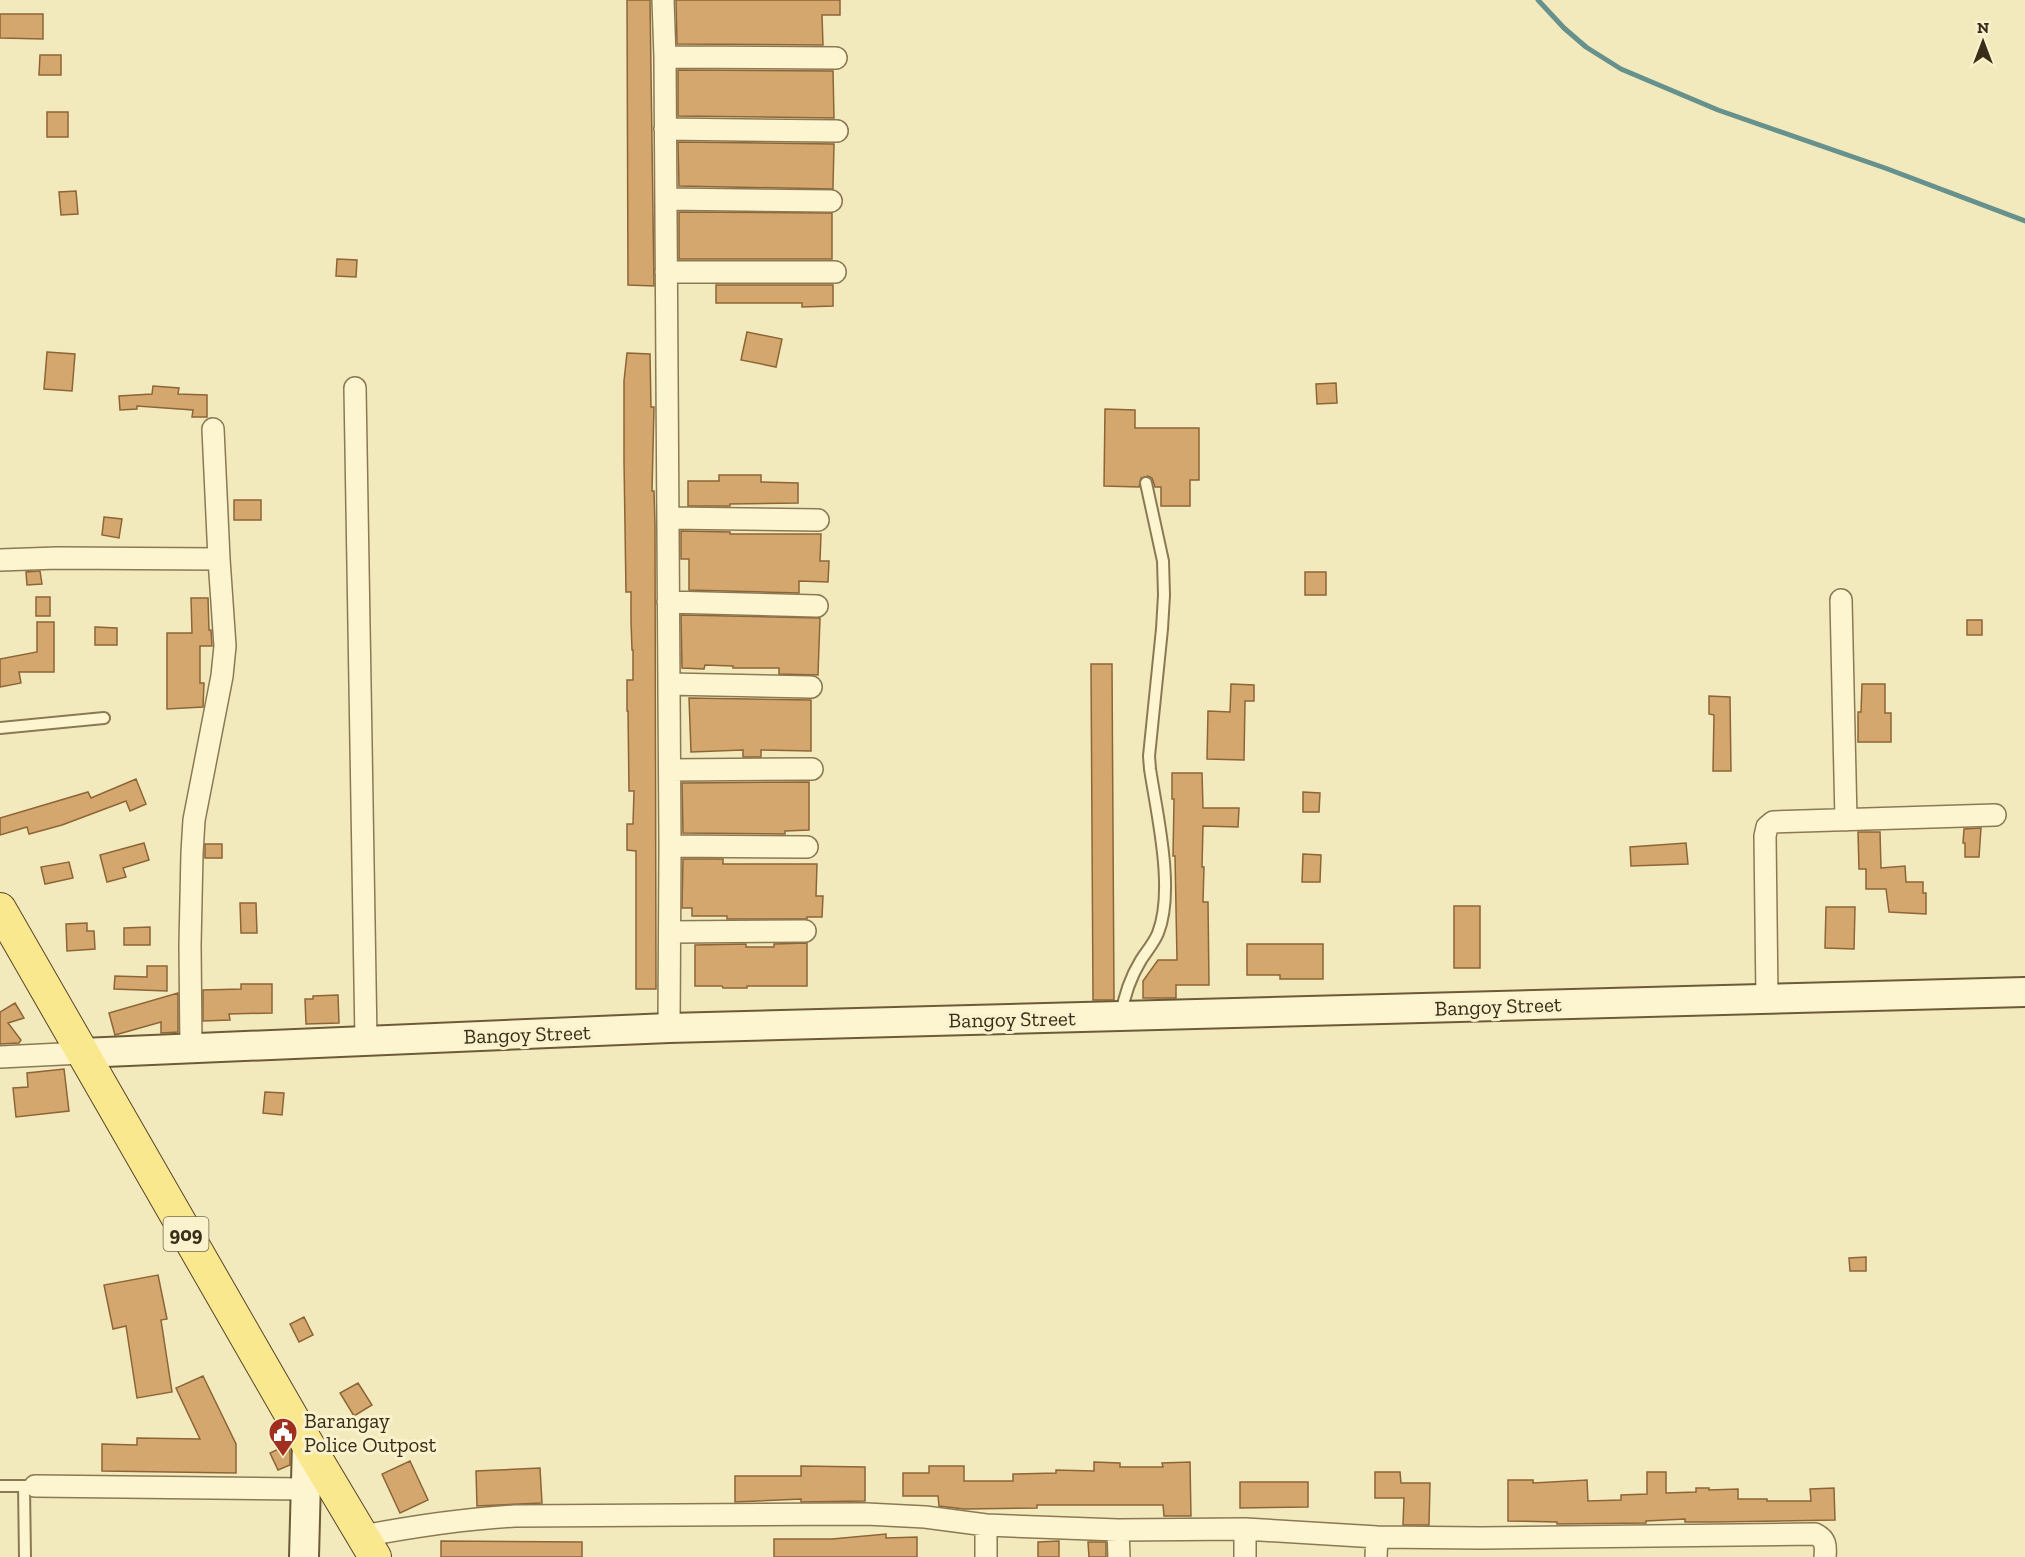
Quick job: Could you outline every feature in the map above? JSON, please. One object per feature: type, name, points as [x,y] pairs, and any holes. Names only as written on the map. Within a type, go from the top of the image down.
[{"type":"main road","name":"909","points":[[0,909],[307,1443],[369,1546]]},
{"type":"main road","name":"Bangoy Street","points":[[82,1053],[669,1028],[2025,992]]},
{"type":"main road","points":[[304,1557],[307,1443]]},
{"type":"street","points":[[663,0],[670,770],[669,1028]]},
{"type":"street","points":[[665,57],[836,58]]},
{"type":"street","points":[[665,129],[837,130]]},
{"type":"street","points":[[666,199],[831,201]]},
{"type":"street","points":[[666,272],[835,272]]},
{"type":"street","points":[[355,388],[366,1041]]},
{"type":"street","points":[[191,1049],[192,842],[194,820],[222,676],[225,646],[213,429]]},
{"type":"street","points":[[668,518],[818,520]]},
{"type":"street","points":[[0,560],[219,559]]},
{"type":"street","points":[[1841,600],[1846,820]]},
{"type":"street","points":[[668,602],[817,606]]},
{"type":"street","points":[[669,684],[810,687]]},
{"type":"street","points":[[670,770],[812,769]]},
{"type":"street","points":[[1767,999],[1765,836],[1767,827],[1773,822],[1995,815]]},
{"type":"street","points":[[670,846],[807,847]]},
{"type":"street","points":[[670,932],[805,931]]},
{"type":"street","name":"Bangoy Street","points":[[0,1056],[82,1053]]},
{"type":"street","points":[[29,1486],[306,1489]]},
{"type":"street","points":[[369,1546],[426,1524],[466,1518],[866,1514],[925,1517],[986,1525],[1118,1530],[1245,1529],[1376,1547],[1597,1538],[1815,1534],[1824,1540],[1825,1557]]},
{"type":"street","points":[[986,1525],[986,1557]]},
{"type":"street","points":[[1245,1529],[1245,1557]]},
{"type":"street","points":[[1118,1530],[1119,1557]]},
{"type":"lane","points":[[1121,1016],[1132,976],[1157,935],[1162,921],[1165,886],[1149,756],[1162,629],[1162,561],[1146,483]]},
{"type":"lane","points":[[0,728],[104,718]]},
{"type":"lane","points":[[0,1486],[29,1486],[25,1557]]},
{"type":"building","points":[[627,0],[650,0],[654,286],[628,285]]},
{"type":"building","points":[[676,0],[840,0],[840,15],[822,15],[823,45],[677,44]]},
{"type":"building","points":[[0,14],[43,14],[43,39],[0,38]]},
{"type":"building","points":[[40,55],[61,55],[61,75],[39,75]]},
{"type":"building","points":[[678,70],[833,71],[834,118],[678,116]]},
{"type":"building","points":[[47,112],[68,112],[68,137],[47,137]]},
{"type":"building","points":[[678,142],[834,144],[833,189],[679,186]]},
{"type":"building","points":[[76,191],[78,214],[61,215],[59,192]]},
{"type":"building","points":[[679,212],[832,213],[832,259],[679,259]]},
{"type":"building","points":[[337,259],[357,260],[356,277],[336,276]]},
{"type":"building","points":[[716,285],[833,285],[833,306],[802,307],[802,303],[716,303]]},
{"type":"building","points":[[747,332],[782,339],[776,367],[741,360]]},
{"type":"building","points":[[47,352],[75,354],[72,391],[44,389]]},
{"type":"building","points":[[627,353],[650,354],[651,407],[654,407],[652,491],[654,491],[655,525],[656,989],[636,989],[636,851],[627,850],[627,824],[633,824],[634,791],[629,791],[627,711],[627,680],[633,680],[633,650],[631,592],[626,592],[624,381]]},
{"type":"building","points":[[1336,383],[1337,403],[1317,404],[1316,384]]},
{"type":"building","points":[[153,386],[179,388],[178,394],[207,395],[207,417],[192,417],[193,410],[137,406],[137,409],[120,410],[119,396],[152,394]]},
{"type":"building","points":[[1105,409],[1135,410],[1135,428],[1199,428],[1199,480],[1190,480],[1190,506],[1161,506],[1161,487],[1155,487],[1152,478],[1148,476],[1141,478],[1139,487],[1104,486]]},
{"type":"building","points":[[719,475],[761,475],[761,482],[798,483],[798,503],[688,506],[688,481],[719,481]]},
{"type":"building","points":[[234,500],[261,500],[261,520],[234,520]]},
{"type":"building","points":[[104,517],[122,519],[119,538],[102,535]]},
{"type":"building","points":[[681,531],[730,532],[730,534],[821,534],[820,561],[829,561],[828,582],[799,581],[799,593],[689,590],[689,559],[681,559]]},
{"type":"building","points":[[40,571],[42,584],[27,585],[26,572]]},
{"type":"building","points":[[1305,572],[1326,572],[1326,595],[1305,595]]},
{"type":"building","points":[[36,597],[50,597],[50,616],[36,616]]},
{"type":"building","points":[[191,598],[208,598],[212,646],[200,646],[200,683],[204,683],[203,707],[167,709],[167,633],[192,633]]},
{"type":"building","points":[[681,615],[820,618],[818,675],[779,674],[779,668],[733,668],[733,666],[705,665],[704,669],[682,668]]},
{"type":"building","points":[[1967,620],[1982,620],[1982,635],[1967,635]]},
{"type":"building","points":[[37,622],[54,622],[54,672],[19,672],[21,683],[0,687],[0,659],[37,652]]},
{"type":"building","points":[[95,627],[117,628],[117,645],[95,645]]},
{"type":"building","points":[[1091,664],[1112,664],[1114,1000],[1093,1000]]},
{"type":"building","points":[[1231,684],[1254,685],[1254,701],[1245,701],[1244,760],[1207,759],[1208,711],[1230,712]]},
{"type":"building","points":[[1862,684],[1885,684],[1885,713],[1891,713],[1891,742],[1858,742],[1858,712],[1861,712]]},
{"type":"building","points":[[1709,696],[1730,697],[1731,771],[1713,771],[1714,715],[1709,714]]},
{"type":"building","points":[[689,698],[811,700],[811,751],[761,750],[761,757],[743,757],[743,750],[691,752]]},
{"type":"building","points":[[1172,773],[1202,773],[1203,808],[1239,808],[1238,827],[1203,826],[1203,902],[1208,902],[1209,985],[1176,985],[1176,998],[1143,998],[1143,981],[1158,960],[1177,960]]},
{"type":"building","points":[[136,779],[146,804],[130,811],[126,801],[62,825],[29,834],[27,827],[0,835],[0,818],[88,792],[91,798]]},
{"type":"building","points":[[809,782],[809,830],[785,831],[785,834],[683,833],[682,783]]},
{"type":"building","points":[[1303,792],[1320,793],[1319,812],[1303,812]]},
{"type":"building","points":[[1981,828],[1979,857],[1965,857],[1964,829]]},
{"type":"building","points":[[1858,832],[1880,832],[1881,868],[1905,866],[1906,882],[1923,882],[1923,893],[1926,893],[1926,914],[1889,912],[1886,889],[1866,889],[1866,869],[1859,869]]},
{"type":"building","points":[[144,843],[149,860],[123,868],[126,877],[107,882],[100,855]]},
{"type":"building","points":[[1686,843],[1688,864],[1631,866],[1630,847]]},
{"type":"building","points":[[205,844],[222,844],[222,858],[205,858]]},
{"type":"building","points":[[1303,854],[1321,855],[1320,882],[1302,882]]},
{"type":"building","points":[[683,859],[723,859],[723,864],[817,864],[816,896],[823,896],[822,917],[727,919],[727,916],[692,916],[692,908],[682,908]]},
{"type":"building","points":[[69,862],[73,878],[45,884],[41,867]]},
{"type":"building","points":[[240,903],[256,903],[257,933],[241,933]]},
{"type":"building","points":[[1454,906],[1480,906],[1480,968],[1454,968]]},
{"type":"building","points":[[1826,907],[1855,907],[1854,949],[1825,948]]},
{"type":"building","points":[[87,923],[87,931],[94,931],[95,949],[67,951],[66,924]]},
{"type":"building","points":[[150,927],[150,945],[124,945],[124,928]]},
{"type":"building","points":[[807,943],[807,986],[723,988],[722,986],[695,986],[695,945],[746,944],[746,947],[774,947],[774,944]]},
{"type":"building","points":[[1247,944],[1323,944],[1323,979],[1280,979],[1280,975],[1247,975]]},
{"type":"building","points":[[147,966],[167,966],[167,991],[114,989],[115,976],[147,977]]},
{"type":"building","points":[[241,984],[272,984],[272,1013],[229,1014],[230,1020],[203,1021],[203,990],[241,989]]},
{"type":"building","points":[[178,993],[178,1032],[161,1033],[161,1022],[115,1035],[109,1013]]},
{"type":"building","points":[[338,995],[339,1023],[306,1024],[305,999],[313,999],[313,996]]},
{"type":"building","points":[[15,1003],[24,1018],[8,1023],[21,1040],[19,1043],[0,1044],[0,1012]]},
{"type":"building","points":[[64,1069],[69,1111],[16,1117],[13,1088],[28,1087],[27,1073]]},
{"type":"building","points":[[265,1092],[284,1093],[282,1115],[263,1113]]},
{"type":"building","points":[[1866,1257],[1866,1271],[1850,1271],[1849,1258]]},
{"type":"building","points":[[158,1275],[167,1319],[161,1320],[172,1392],[137,1398],[126,1326],[113,1329],[104,1285]]},
{"type":"building","points":[[304,1317],[313,1335],[299,1342],[290,1324]]},
{"type":"building","points":[[203,1376],[236,1444],[236,1473],[102,1471],[102,1444],[137,1445],[137,1438],[200,1439],[176,1388]]},
{"type":"building","points":[[358,1383],[372,1405],[354,1416],[340,1393]]},
{"type":"building","name":"Barangay Police Outpost","points":[[287,1445],[290,1450],[290,1465],[278,1470],[270,1453]]},
{"type":"building","points":[[410,1461],[428,1500],[400,1513],[382,1474]]},
{"type":"building","points":[[1094,1462],[1120,1463],[1120,1467],[1163,1467],[1162,1463],[1190,1462],[1191,1516],[1164,1516],[1163,1505],[1037,1505],[1037,1508],[964,1509],[939,1506],[938,1496],[903,1496],[903,1473],[929,1473],[929,1466],[964,1466],[964,1481],[1013,1481],[1013,1474],[1056,1473],[1056,1470],[1094,1471]]},
{"type":"building","points":[[801,1466],[865,1467],[865,1501],[801,1502],[801,1499],[735,1502],[735,1476],[801,1476]]},
{"type":"building","points":[[540,1468],[542,1503],[477,1506],[476,1471]]},
{"type":"building","points":[[1375,1472],[1400,1472],[1401,1483],[1430,1483],[1429,1525],[1403,1525],[1404,1498],[1375,1498]]},
{"type":"building","points":[[1647,1472],[1666,1472],[1666,1493],[1696,1492],[1696,1488],[1738,1489],[1738,1499],[1811,1501],[1810,1489],[1834,1488],[1835,1520],[1685,1522],[1685,1519],[1646,1521],[1646,1523],[1557,1524],[1557,1522],[1508,1521],[1508,1480],[1533,1480],[1533,1483],[1587,1480],[1588,1501],[1621,1500],[1621,1495],[1647,1494]]},
{"type":"building","points":[[1240,1482],[1308,1482],[1308,1507],[1240,1508]]},
{"type":"building","points":[[886,1534],[886,1538],[917,1537],[917,1557],[774,1557],[774,1539],[832,1539]]},
{"type":"building","points":[[441,1541],[582,1542],[582,1557],[441,1557]]},
{"type":"building","points":[[1059,1541],[1059,1557],[1038,1557],[1038,1542]]},
{"type":"building","points":[[1088,1542],[1106,1542],[1106,1557],[1089,1557]]},
{"type":"waterway","points":[[1538,0],[1564,28],[1586,47],[1621,69],[1718,110],[1885,168],[2025,221]]},
{"type":"place","name":"Barangay Police Outpost","points":[[283,1458]]}]
